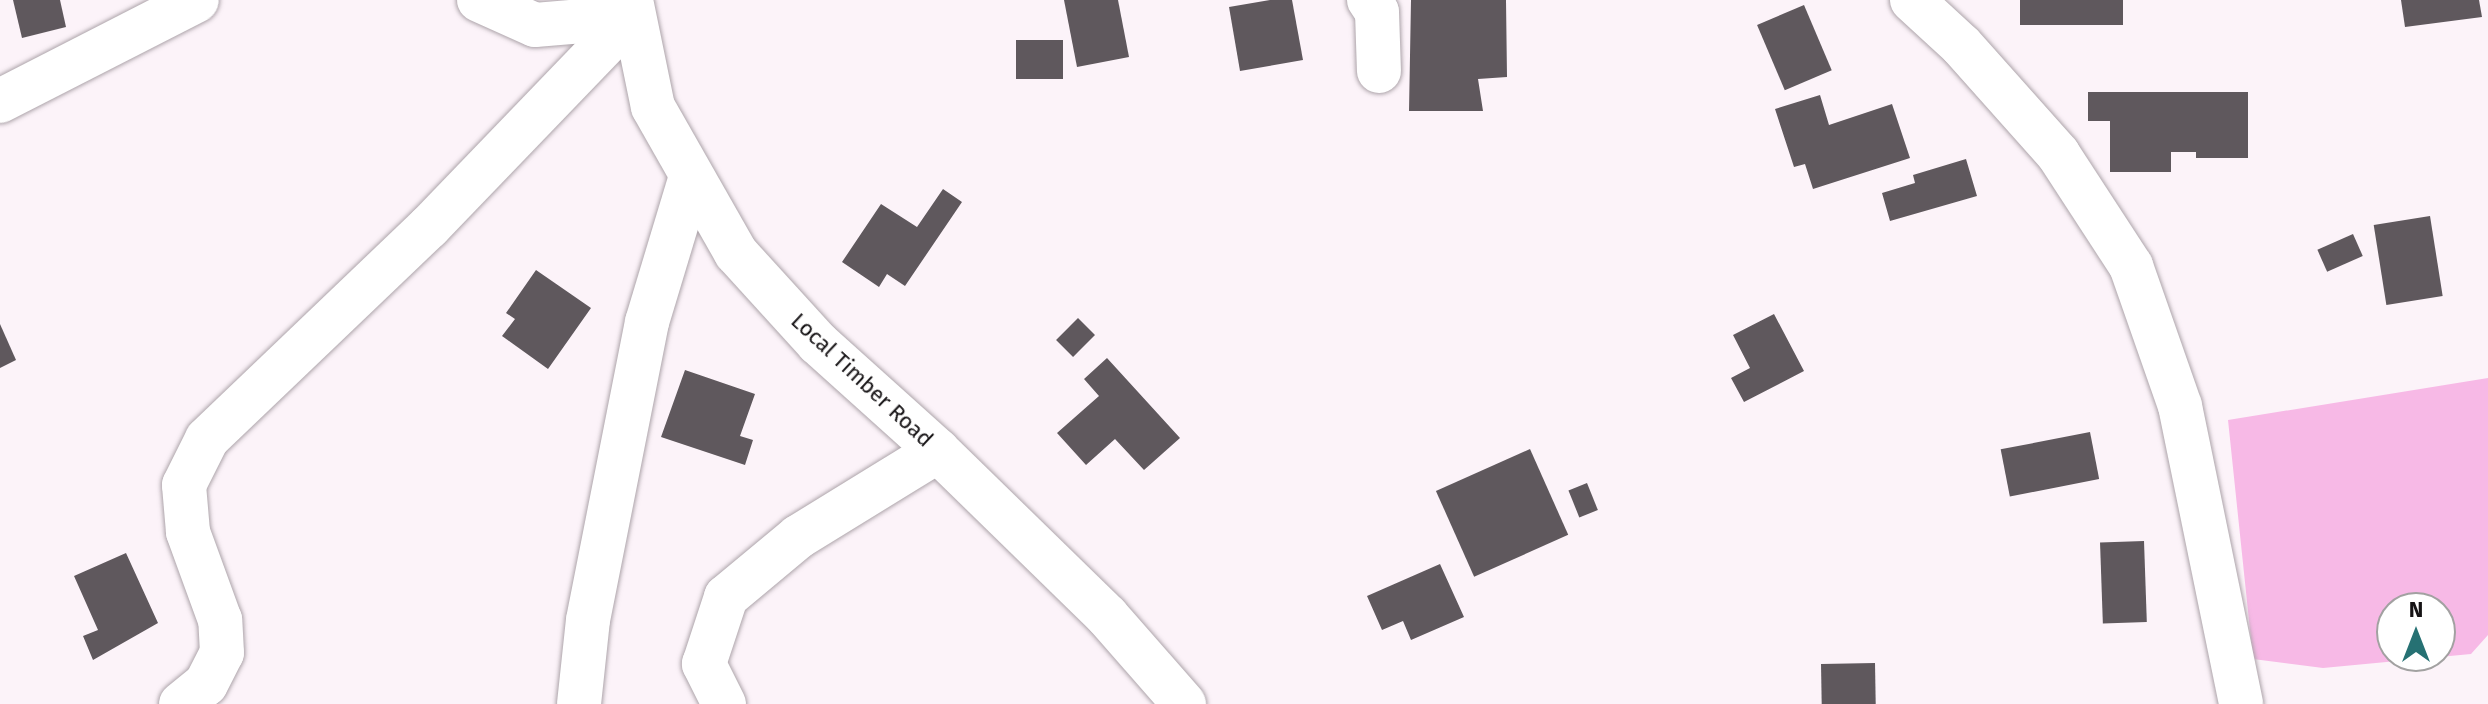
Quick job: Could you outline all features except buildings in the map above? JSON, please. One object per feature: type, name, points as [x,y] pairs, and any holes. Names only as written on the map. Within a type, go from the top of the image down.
[{"type":"street","points":[[0,101],[197,0]]},
{"type":"street","points":[[479,0],[535,25],[631,9]]},
{"type":"street","points":[[1369,0],[1377,12],[1379,71]]},
{"type":"street","points":[[1912,0],[1961,45],[2058,154],[2131,266],[2180,406],[2241,704]]},
{"type":"street","points":[[181,704],[206,684],[222,653],[220,620],[188,532],[184,485],[207,439],[429,227],[631,9]]},
{"type":"street","name":"Local Timber Road","points":[[631,9],[653,107],[690,180],[736,253],[818,343],[938,451],[1107,616],[1184,704]]},
{"type":"street","points":[[579,704],[588,620],[647,322],[690,180]]},
{"type":"street","points":[[724,704],[704,664],[726,597],[798,537],[938,451]]},
{"type":"shaded area","points":[[2488,378],[2488,635],[2471,654],[2456,655],[2456,592],[2376,592],[2376,663],[2323,668],[2253,659],[2228,420]]}]
